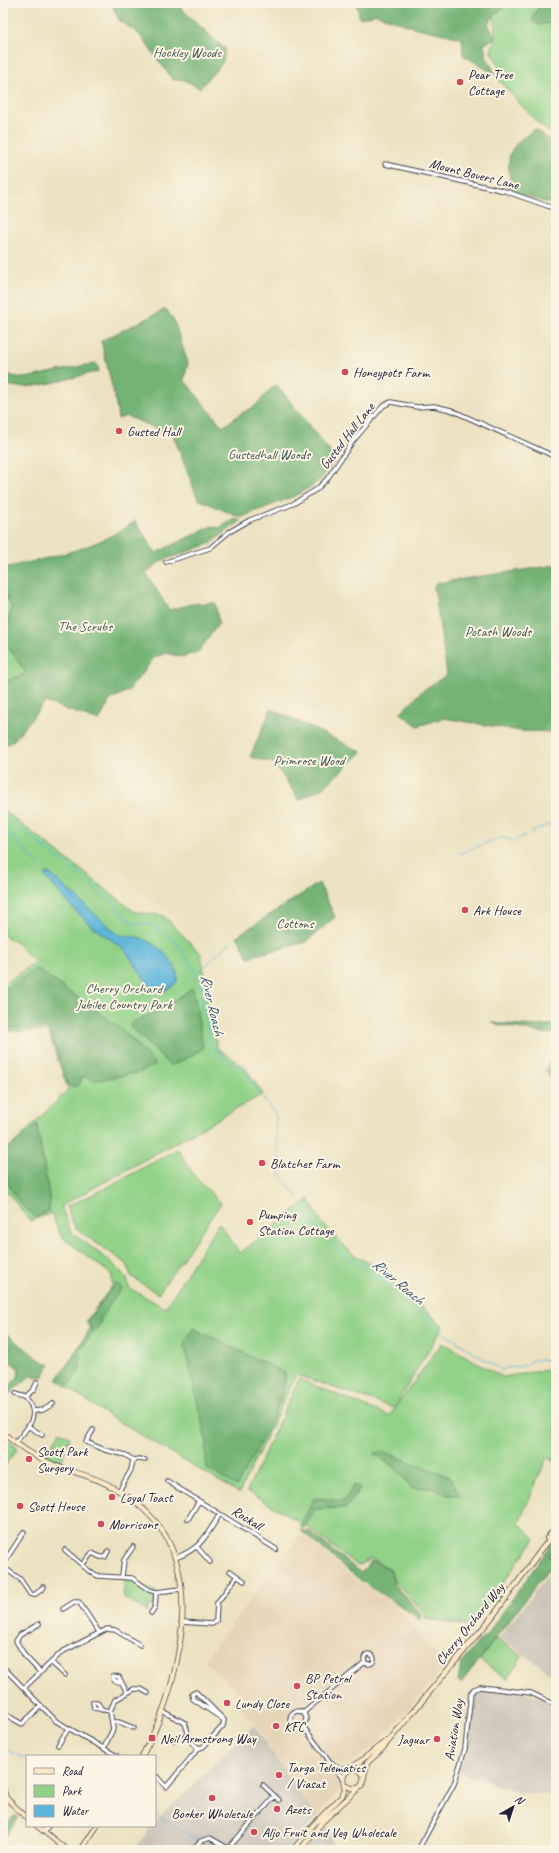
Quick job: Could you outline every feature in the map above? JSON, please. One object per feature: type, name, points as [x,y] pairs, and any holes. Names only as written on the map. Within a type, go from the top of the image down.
[{"type":"main road","points":[[3,1433],[15,1443],[44,1460],[95,1478],[119,1491],[140,1507],[156,1523],[164,1534],[175,1558],[182,1589],[181,1622],[172,1682],[162,1711],[142,1755]]},
{"type":"main road","points":[[541,1550],[556,1526]]},
{"type":"main road","name":"Cherry Orchard Way","points":[[300,1850],[323,1822],[363,1783],[367,1763],[382,1750],[493,1616],[556,1532]]},
{"type":"main road","name":"Cherry Orchard Way","points":[[343,1779],[344,1774],[349,1769],[379,1748],[398,1729]]},
{"type":"main road","points":[[349,1769],[359,1769],[364,1777]]},
{"type":"main road","points":[[343,1779],[346,1785],[353,1789],[359,1787]]},
{"type":"main road","points":[[293,1850],[314,1824],[342,1796],[346,1785]]},
{"type":"main road","points":[[3,1788],[4,1799],[26,1817]]},
{"type":"main road","points":[[37,1827],[67,1850]]},
{"type":"main road","points":[[81,1850],[95,1827]]},
{"type":"street","name":"Mount Bovers Lane","points":[[385,164],[505,191],[556,208]]},
{"type":"street","name":"Gusted Hall Lane","points":[[166,562],[210,548],[229,532],[250,520],[267,512],[294,504],[317,489],[327,479],[353,441],[382,406],[391,402],[417,407],[434,406],[451,410],[556,457]]},
{"type":"street","points":[[25,1397],[34,1388],[37,1382]]},
{"type":"street","points":[[15,1394],[25,1397],[34,1411]]},
{"type":"street","points":[[34,1411],[42,1410],[53,1404]]},
{"type":"street","points":[[15,1443],[28,1426],[34,1411]]},
{"type":"street","points":[[28,1426],[42,1435]]},
{"type":"street","points":[[93,1430],[86,1442],[105,1450],[126,1455],[133,1460],[145,1460]]},
{"type":"street","points":[[119,1491],[131,1470],[133,1460]]},
{"type":"street","points":[[167,1481],[220,1514]]},
{"type":"street","points":[[188,1519],[199,1501]]},
{"type":"street","name":"Rockall","points":[[175,1558],[190,1552],[197,1547],[220,1514],[276,1549]]},
{"type":"street","points":[[3,1564],[24,1532]]},
{"type":"street","points":[[122,1576],[122,1564],[133,1547]]},
{"type":"street","points":[[197,1547],[210,1562]]},
{"type":"street","points":[[65,1550],[82,1565],[101,1576],[122,1576],[132,1578],[149,1590],[156,1592],[182,1589]]},
{"type":"street","points":[[82,1565],[92,1553],[100,1557],[105,1557],[108,1551]]},
{"type":"street","points":[[3,1555],[7,1558]]},
{"type":"street","points":[[3,1568],[20,1579],[30,1594],[34,1595],[38,1593],[43,1587]]},
{"type":"street","points":[[230,1571],[244,1581]]},
{"type":"street","points":[[181,1622],[215,1623],[217,1618],[217,1603],[237,1576]]},
{"type":"street","points":[[151,1613],[155,1607],[156,1592]]},
{"type":"street","points":[[63,1609],[74,1602],[79,1602],[99,1632]]},
{"type":"street","points":[[39,1624],[20,1635],[16,1641],[25,1656],[40,1672]]},
{"type":"street","points":[[24,1688],[62,1652],[107,1629],[112,1629],[140,1645]]},
{"type":"street","points":[[51,1662],[65,1675]]},
{"type":"street","points":[[303,1714],[365,1662]]},
{"type":"street","points":[[3,1667],[56,1722],[115,1755]]},
{"type":"street","points":[[122,1683],[127,1692]]},
{"type":"street","name":"Aviation Way","points":[[418,1850],[454,1784],[465,1749],[471,1693],[474,1689],[480,1687],[532,1693],[556,1705]]},
{"type":"street","points":[[104,1748],[112,1731],[113,1722],[110,1711],[115,1700],[127,1692],[137,1688],[148,1693]]},
{"type":"street","points":[[196,1692],[224,1720],[193,1699],[192,1694],[196,1692]]},
{"type":"street","points":[[3,1710],[10,1717],[22,1724],[41,1706]]},
{"type":"street","points":[[102,1710],[110,1711]]},
{"type":"street","points":[[162,1711],[182,1721],[191,1742],[199,1748]]},
{"type":"street","points":[[295,1712],[303,1714],[306,1720],[302,1725],[295,1726],[292,1723],[290,1719],[295,1712]]},
{"type":"street","points":[[158,1777],[166,1787],[199,1748],[203,1747],[223,1726],[224,1720]]},
{"type":"street","points":[[113,1722],[119,1722],[134,1728]]},
{"type":"street","points":[[302,1725],[343,1779]]},
{"type":"street","points":[[58,1745],[68,1729]]},
{"type":"street","points":[[174,1740],[189,1736]]},
{"type":"street","points":[[330,1761],[340,1768],[349,1769]]},
{"type":"street","points":[[263,1785],[279,1800]]},
{"type":"street","points":[[191,1850],[199,1842],[213,1839],[230,1850],[275,1796]]},
{"type":"street","points":[[44,1832],[47,1827]]},
{"type":"shaded area","points":[[300,1535],[310,1541],[361,1584],[392,1602],[446,1666],[378,1743],[353,1761],[341,1766],[336,1762],[330,1761],[329,1765],[340,1780],[341,1787],[317,1816],[302,1797],[255,1723],[241,1709],[244,1698],[204,1660]]},
{"type":"shaded area","points":[[551,1571],[556,1576],[556,1677],[499,1638]]},
{"type":"shaded area","points":[[480,1687],[531,1693],[556,1705],[556,1795],[521,1793],[458,1772],[465,1749],[471,1693]]},
{"type":"shaded area","points":[[254,1725],[302,1797],[317,1816],[289,1850],[134,1850],[151,1827],[156,1827],[156,1821]]},
{"type":"shaded area","points":[[327,1826],[335,1850],[302,1850],[315,1834]]},
{"type":"green space","name":"Hockley Woods","points":[[111,3],[175,3],[225,49],[223,62],[200,88],[182,79],[173,80],[139,34],[119,20]]},
{"type":"green space","points":[[356,3],[509,3],[495,14],[488,24],[495,37],[484,45],[486,56],[496,75],[463,55],[462,38],[413,27],[376,14],[360,18]]},
{"type":"green space","points":[[508,3],[556,3],[556,138],[538,123],[499,81],[504,72],[491,52],[495,36],[494,15]]},
{"type":"green space","points":[[540,3],[556,3],[556,22],[539,25],[532,20]]},
{"type":"green space","points":[[535,129],[556,145],[556,205],[518,194],[511,189],[509,168],[510,154],[518,142]]},
{"type":"green space","name":"Gustedhall Woods","points":[[166,309],[174,321],[188,363],[184,380],[223,427],[240,414],[254,407],[276,384],[335,458],[321,479],[291,498],[241,518],[198,499],[173,435],[126,416],[118,419],[115,398],[101,341]]},
{"type":"green space","points":[[96,363],[99,371],[50,383],[23,387],[3,383],[3,371],[12,376],[25,378]]},
{"type":"green space","name":"The Scrubs","points":[[234,519],[241,521],[209,544],[161,561],[146,573],[169,610],[192,604],[215,603],[219,623],[199,651],[183,657],[165,653],[154,658],[129,690],[110,700],[99,721],[45,702],[14,740],[3,747],[3,683],[26,673],[3,639],[12,607],[3,591],[3,568],[55,556],[89,546],[121,531],[135,521],[156,553],[212,526],[219,528]]},
{"type":"green space","name":"Potash Woods","points":[[556,565],[556,732],[521,731],[444,718],[418,726],[400,713],[422,691],[447,675],[434,586],[437,583]]},
{"type":"green space","points":[[3,591],[12,607],[3,636]]},
{"type":"green space","points":[[3,639],[26,673],[8,681],[3,672]]},
{"type":"green space","name":"Primrose Wood","points":[[271,709],[362,752],[324,787],[299,800],[274,763],[250,757]]},
{"type":"green space","name":"Cherry Orchard Jubilee Country Park","points":[[3,810],[135,912],[164,916],[201,954],[217,1048],[245,1068],[263,1094],[61,1206],[71,1232],[111,1262],[127,1278],[129,1288],[165,1308],[219,1223],[240,1253],[309,1199],[321,1222],[353,1254],[379,1269],[443,1326],[394,1408],[296,1375],[239,1493],[109,1416],[57,1380],[90,1329],[86,1321],[112,1286],[112,1275],[61,1236],[51,1213],[30,1221],[5,1189],[3,1154],[68,1090],[48,1031],[3,1031],[3,985],[35,962],[15,942],[3,935]]},
{"type":"green space","name":"Cottons","points":[[319,883],[335,917],[306,942],[248,957],[237,936]]},
{"type":"green space","points":[[39,969],[119,1028],[132,1039],[155,1065],[141,1072],[93,1081],[83,1076],[79,1085],[71,1087],[68,1085],[49,1028],[3,1028],[3,991],[33,970]]},
{"type":"green space","points":[[192,988],[194,991],[203,1048],[191,1056],[170,1066],[131,1027],[131,1023],[162,1009]]},
{"type":"green space","points":[[491,1023],[538,1026],[556,1024],[556,1034],[541,1033]]},
{"type":"green space","points":[[556,1049],[556,1080],[552,1079],[545,1070]]},
{"type":"green space","points":[[37,1124],[50,1201],[49,1210],[36,1218],[20,1203],[10,1188],[7,1179],[6,1160],[7,1148],[17,1142]]},
{"type":"green space","points":[[178,1149],[195,1177],[221,1203],[158,1294],[131,1276],[127,1264],[76,1229],[66,1207],[104,1189]]},
{"type":"green space","points":[[116,1283],[122,1288],[101,1317],[100,1324],[80,1350],[80,1370],[69,1385],[58,1379],[91,1328],[88,1320]]},
{"type":"green space","points":[[193,1328],[285,1373],[285,1383],[275,1412],[237,1486],[207,1469],[205,1448],[207,1444],[184,1344]]},
{"type":"green space","points":[[3,1331],[37,1358],[50,1365],[42,1377],[30,1376],[3,1399],[3,1392],[18,1377],[19,1369],[3,1356]]},
{"type":"green space","points":[[442,1343],[503,1377],[546,1370],[556,1376],[556,1461],[547,1457],[519,1523],[535,1539],[471,1626],[426,1619],[424,1612],[396,1583],[391,1570],[372,1558],[358,1566],[303,1524],[247,1491],[299,1379],[389,1416]]},
{"type":"green space","points":[[60,1432],[70,1437],[60,1464],[44,1457]]},
{"type":"green space","points":[[3,1436],[18,1449],[7,1462],[3,1474]]},
{"type":"green space","points":[[381,1451],[449,1476],[460,1495],[447,1495],[431,1488],[412,1488],[395,1468],[374,1454]]},
{"type":"green space","points":[[354,1485],[360,1488],[346,1508],[315,1509],[304,1529],[300,1526],[314,1498],[344,1501]]},
{"type":"green space","points":[[300,1530],[310,1532],[361,1573],[372,1560],[390,1570],[394,1585],[421,1613],[420,1620],[346,1569]]},
{"type":"green space","points":[[556,1538],[556,1551],[552,1554],[554,1562],[461,1683],[458,1681],[461,1664],[478,1642],[485,1637]]},
{"type":"green space","points":[[125,1577],[156,1592],[155,1607],[150,1605],[146,1611],[123,1597]]},
{"type":"green space","points":[[496,1638],[522,1656],[507,1679],[480,1660]]},
{"type":"green space","points":[[15,1815],[19,1817],[3,1839],[3,1829]]},
{"type":"green space","points":[[46,1842],[58,1850],[41,1850]]},
{"type":"water","points":[[49,873],[116,933],[149,941],[162,951],[168,957],[176,970],[176,983],[163,992],[153,991],[125,950],[88,923],[70,905],[46,877],[45,875]]},
{"type":"waterway","name":"River Roach","points":[[3,814],[48,851],[89,881],[97,892],[113,902],[130,922],[151,925],[176,942],[197,974],[211,1045],[227,1060],[243,1069],[276,1116],[275,1125],[281,1176],[304,1204],[308,1219],[344,1256],[371,1270],[417,1309],[440,1331],[502,1370],[525,1366],[532,1360],[539,1359],[549,1361],[556,1365]]},
{"type":"waterway","points":[[530,833],[547,825],[556,826]]},
{"type":"waterway","points":[[3,826],[39,866]]},
{"type":"waterway","points":[[497,839],[504,838],[513,841],[526,835]]},
{"type":"waterway","points":[[459,854],[494,840]]},
{"type":"waterway","points":[[197,974],[230,942]]},
{"type":"waterway","points":[[4,1749],[26,1759]]},
{"type":"waterway","points":[[156,1815],[197,1840]]},
{"type":"waterway","points":[[203,1844],[213,1850]]},
{"type":"place","name":"Pear Tree Cottage","points":[[460,82]]},
{"type":"place","name":"Honeypots Farm","points":[[345,372]]},
{"type":"place","name":"Gusted Hall","points":[[119,431]]},
{"type":"place","name":"Ark House","points":[[465,910]]},
{"type":"place","name":"Blatches Farm","points":[[262,1163]]},
{"type":"place","name":"Pumping Station Cottage","points":[[250,1222]]},
{"type":"place","name":"Scott Park Surgery","points":[[29,1459]]},
{"type":"place","name":"Loyal Toast","points":[[112,1497]]},
{"type":"place","name":"Scott House","points":[[20,1506]]},
{"type":"place","name":"Morrisons","points":[[101,1524]]},
{"type":"place","name":"BP Petrol Station","points":[[297,1686]]},
{"type":"place","name":"Lundy Close","points":[[227,1703]]},
{"type":"place","name":"KFC","points":[[276,1726]]},
{"type":"place","name":"Neil Armstrong Way","points":[[152,1738]]},
{"type":"place","name":"Jaguar","points":[[437,1739]]},
{"type":"place","name":"Targa Telematics / Viasat","points":[[279,1775]]},
{"type":"place","name":"Booker Wholesale","points":[[212,1798]]},
{"type":"place","name":"Azets","points":[[277,1809]]},
{"type":"place","name":"Aljo Fruit and Veg Wholesale","points":[[254,1832]]}]
